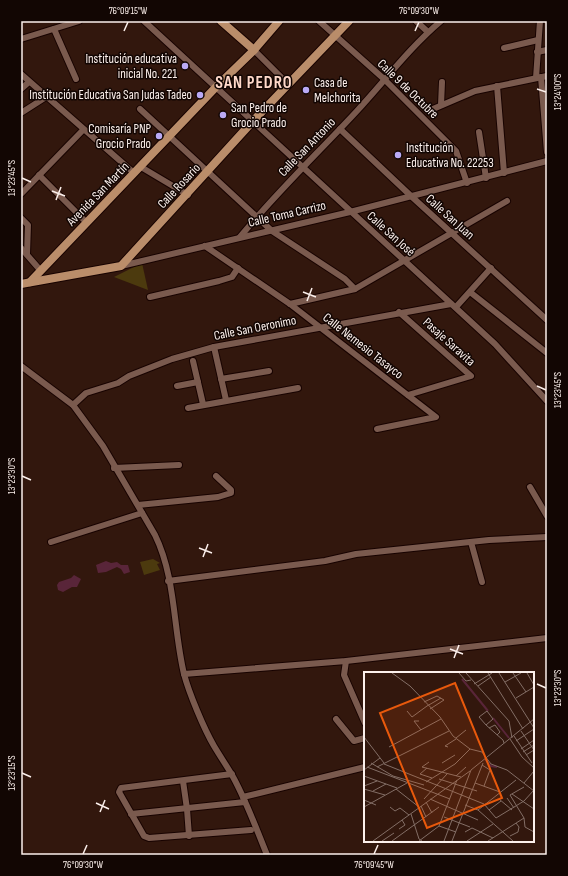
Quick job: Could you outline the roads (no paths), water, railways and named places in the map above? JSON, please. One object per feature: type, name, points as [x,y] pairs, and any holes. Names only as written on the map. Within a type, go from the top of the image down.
[{"type":"main road","points":[[221,21],[254,50]]},
{"type":"main road","name":"Avenida San Martín","points":[[30,282],[216,87],[254,50],[279,21]]},
{"type":"main road","name":"Calle Rosario","points":[[121,266],[209,172],[253,121],[349,21]]},
{"type":"main road","name":"Calle Toma Carrizo","points":[[21,284],[121,266]]},
{"type":"street","points":[[21,39],[79,21]]},
{"type":"street","name":"Calle San José","points":[[144,21],[350,212],[454,305],[495,344],[547,401]]},
{"type":"street","name":"Calle 9 de Octubre","points":[[319,21],[384,79],[456,151],[467,182]]},
{"type":"street","points":[[416,21],[428,32]]},
{"type":"street","name":"Calle San Antonio","points":[[240,237],[384,79],[428,32],[441,21]]},
{"type":"street","points":[[540,21],[537,52],[541,77],[547,152]]},
{"type":"street","points":[[54,29],[76,79]]},
{"type":"street","points":[[504,48],[538,40]]},
{"type":"street","points":[[254,50],[288,84]]},
{"type":"street","points":[[537,52],[547,50]]},
{"type":"street","points":[[21,74],[83,130],[134,173]]},
{"type":"street","points":[[433,109],[475,91],[541,77]]},
{"type":"street","points":[[21,89],[29,82]]},
{"type":"street","points":[[441,105],[442,82]]},
{"type":"street","points":[[496,86],[504,173]]},
{"type":"street","points":[[21,113],[46,97]]},
{"type":"street","points":[[140,109],[272,231],[345,279],[355,288]]},
{"type":"street","name":"Calle San Juan","points":[[340,129],[451,234],[491,268],[547,320]]},
{"type":"street","points":[[21,194],[83,130]]},
{"type":"street","points":[[479,132],[486,178]]},
{"type":"street","name":"Calle Toma Carrizo","points":[[121,266],[350,212],[547,161]]},
{"type":"street","points":[[141,167],[188,195]]},
{"type":"street","points":[[39,175],[87,223]]},
{"type":"street","points":[[290,304],[355,288],[507,201]]},
{"type":"street","points":[[21,218],[29,228],[27,254]]},
{"type":"street","name":"Calle Nemesio Tasayco","points":[[206,246],[321,327],[436,417],[377,429]]},
{"type":"street","points":[[21,248],[41,271]]},
{"type":"street","points":[[150,297],[232,277],[238,268]]},
{"type":"street","points":[[454,305],[470,292],[491,268]]},
{"type":"street","points":[[470,292],[547,353]]},
{"type":"street","name":"Calle San Oeronimo","points":[[73,405],[86,393],[118,383],[129,376],[172,359],[214,347],[399,312],[454,305]]},
{"type":"street","name":"Pasaje Saravita","points":[[399,312],[471,376],[408,395]]},
{"type":"street","points":[[214,347],[226,400]]},
{"type":"street","points":[[193,361],[203,404]]},
{"type":"street","points":[[21,366],[73,405],[102,446],[114,468],[138,505],[161,547],[184,674],[214,746],[232,774],[267,855]]},
{"type":"street","points":[[221,379],[269,371]]},
{"type":"street","points":[[177,386],[198,382]]},
{"type":"street","points":[[188,408],[203,404],[298,388]]},
{"type":"street","points":[[114,468],[179,465]]},
{"type":"street","points":[[138,505],[218,497],[231,493],[231,490],[216,476]]},
{"type":"street","points":[[530,487],[547,516]]},
{"type":"street","points":[[51,542],[142,513]]},
{"type":"street","points":[[168,580],[324,561],[356,554],[471,542],[547,537]]},
{"type":"street","points":[[471,542],[482,582]]},
{"type":"street","points":[[184,674],[346,661],[547,638]]},
{"type":"street","points":[[346,661],[344,675],[364,721]]},
{"type":"street","points":[[336,720],[354,742],[364,738]]},
{"type":"street","points":[[131,814],[187,810],[244,800],[364,767]]},
{"type":"street","points":[[232,774],[120,788],[119,793],[147,838],[251,830]]},
{"type":"street","points":[[183,781],[187,810],[188,836]]},
{"type":"place","name":"Institución educativa inicial No. 221","points":[[185,66]]},
{"type":"place","name":"Casa de Melchorita","points":[[306,90]]},
{"type":"place","name":"Institución Educativa San Judas Tadeo","points":[[200,95]]},
{"type":"place","name":"San Pedro de Grocio Prado","points":[[223,115]]},
{"type":"place","name":"Comisaría PNP Grocio Prado","points":[[159,136]]},
{"type":"place","name":"Institución Educativa No. 22253","points":[[398,155]]},
{"type":"district","name":"SAN PEDRO","points":[[254,83]]}]
